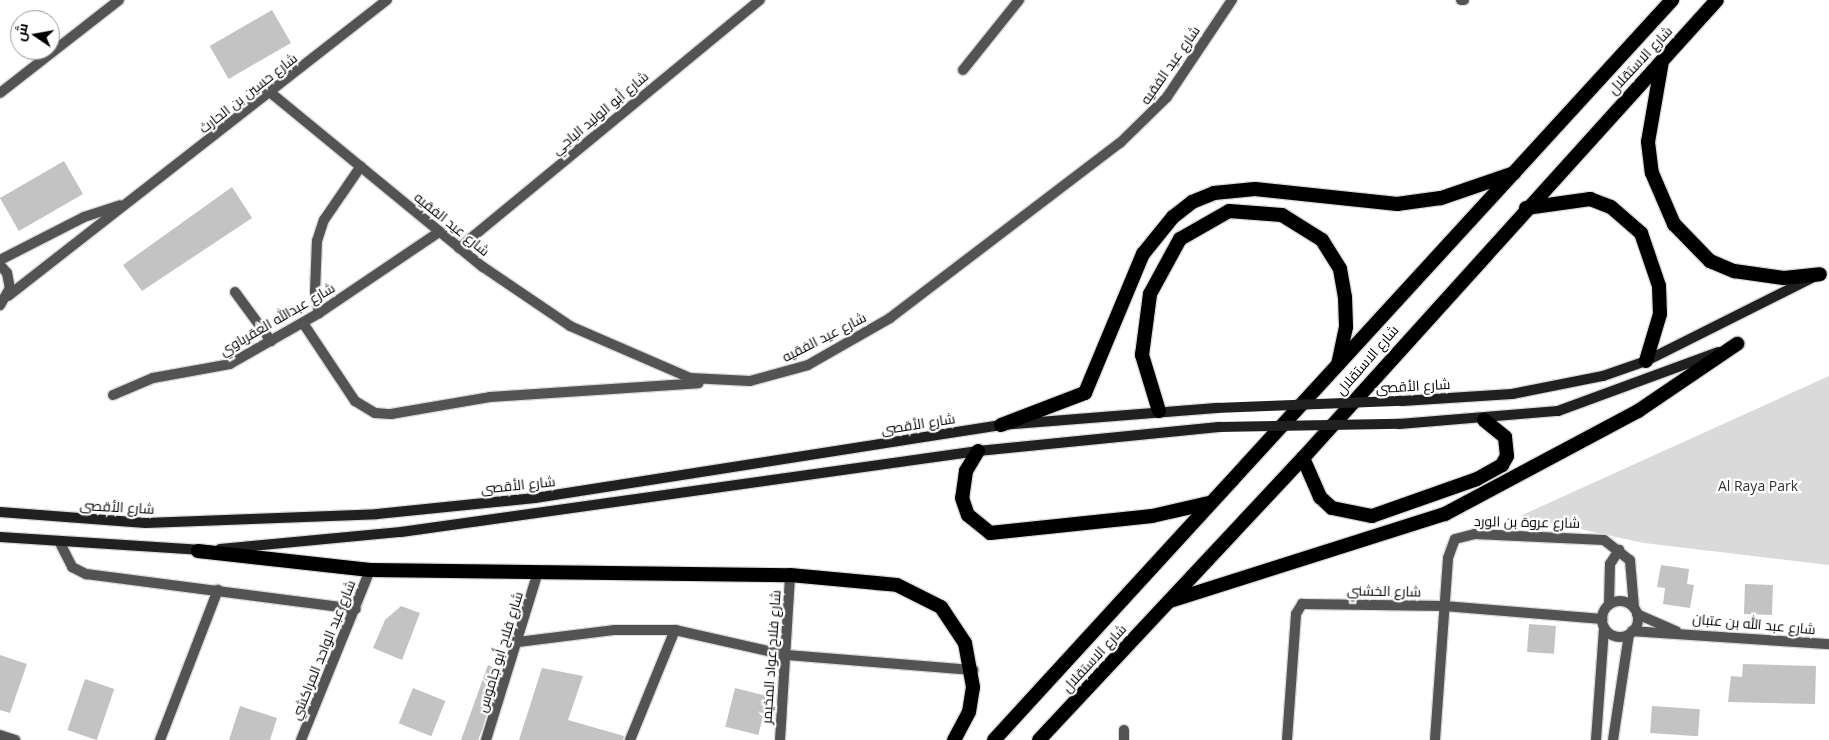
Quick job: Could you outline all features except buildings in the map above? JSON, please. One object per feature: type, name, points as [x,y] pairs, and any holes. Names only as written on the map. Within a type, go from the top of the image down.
[{"type":"highway","name":"شارع الاستقلال","points":[[994,740],[1209,504],[1517,172],[1672,0]]},
{"type":"highway","name":"شارع الاستقلال","points":[[1039,740],[1303,458],[1526,208],[1717,0]]},
{"type":"highway","points":[[1662,59],[1648,142],[1652,173],[1674,224],[1710,261],[1734,272],[1784,278],[1820,274]]},
{"type":"highway","points":[[1000,425],[1085,394],[1143,254],[1173,217],[1192,202],[1214,193],[1255,189],[1413,202],[1517,172]]},
{"type":"highway","points":[[1526,208],[1590,198],[1611,207],[1641,234],[1654,260],[1659,296],[1656,338],[1646,361]]},
{"type":"highway","points":[[1159,411],[1142,355],[1150,294],[1180,239],[1230,210],[1282,215],[1322,240],[1340,269],[1345,297],[1346,328],[1338,365]]},
{"type":"highway","points":[[1170,602],[1445,514],[1638,411],[1737,344]]},
{"type":"highway","points":[[1303,458],[1320,497],[1332,508],[1372,516],[1478,480],[1502,465],[1507,456],[1506,437],[1484,420]]},
{"type":"highway","points":[[978,451],[966,471],[962,498],[968,515],[990,533],[1152,516],[1209,504]]},
{"type":"highway","points":[[198,551],[370,570],[790,575],[871,580],[922,595],[956,624],[973,670],[969,712],[954,740]]},
{"type":"main road","name":"شارع الأقصى","points":[[2,511],[146,523],[376,514],[535,498],[1000,425],[1159,411],[1402,401],[1561,387],[1646,361],[1820,274]]},
{"type":"main road","points":[[0,537],[61,545],[198,551],[410,531],[978,451],[1219,427],[1399,424],[1484,420],[1543,414],[1590,402],[1737,344]]},
{"type":"street","points":[[0,93],[119,0]]},
{"type":"street","name":"شارع حسين بن الحارث","points":[[0,305],[8,296],[94,232],[124,204],[271,92],[387,0]]},
{"type":"street","name":"شارع أبو الوليد الباجي","points":[[459,248],[760,0]]},
{"type":"street","points":[[963,70],[1019,0]]},
{"type":"street","name":"شارع عيد الفقيه","points":[[271,92],[459,248],[570,326],[658,367],[720,383],[750,381],[808,365],[915,301],[1152,115],[1232,0]]},
{"type":"street","points":[[319,313],[315,292],[317,241],[324,220],[361,166]]},
{"type":"street","name":"شارع حسين بن الحارث","points":[[0,260],[84,217],[124,204]]},
{"type":"street","name":"شارع عبدالله العقرباوي","points":[[113,395],[153,378],[230,364],[304,323],[439,232]]},
{"type":"street","points":[[0,265],[10,280],[8,296]]},
{"type":"street","points":[[235,292],[272,341]]},
{"type":"street","points":[[304,323],[355,401],[375,412],[391,414],[490,397],[720,383]]},
{"type":"street","name":"شارع عروة بن الورد","points":[[1435,740],[1450,547],[1464,534],[1595,537],[1619,550]]},
{"type":"street","points":[[61,545],[72,568],[86,574],[356,609]]},
{"type":"street","points":[[1596,740],[1603,623],[1610,604],[1610,564],[1619,550],[1630,560],[1636,611],[1630,633],[1614,740]]},
{"type":"street","name":"شارع عبد الواحد المراكشي","points":[[301,740],[356,609],[370,570]]},
{"type":"street","name":"شارع فلاح أبو جاموس","points":[[486,740],[518,642],[538,572]]},
{"type":"street","name":"شارع فلاح عواد المخيمر","points":[[780,740],[790,575]]},
{"type":"street","points":[[160,740],[218,590]]},
{"type":"street","points":[[1610,604],[1622,601],[1636,611]]},
{"type":"street","name":"شارع الخشني","points":[[1288,740],[1296,614],[1302,604],[1444,606],[1603,623]]},
{"type":"street","name":"شارع عبد الله بن عتبان","points":[[1636,611],[1676,631]]},
{"type":"street","points":[[1603,623],[1617,636],[1630,633]]},
{"type":"street","points":[[518,642],[615,630],[674,630],[786,655],[973,670]]},
{"type":"street","points":[[630,740],[674,630]]},
{"type":"street","name":"شارع عبد الله بن عتبان","points":[[1630,633],[1676,631],[1829,644]]},
{"type":"street","points":[[0,735],[15,740]]},
{"type":"green space","name":"Al Raya Park","points":[[1829,376],[1829,565],[1644,543],[1520,516]]}]
